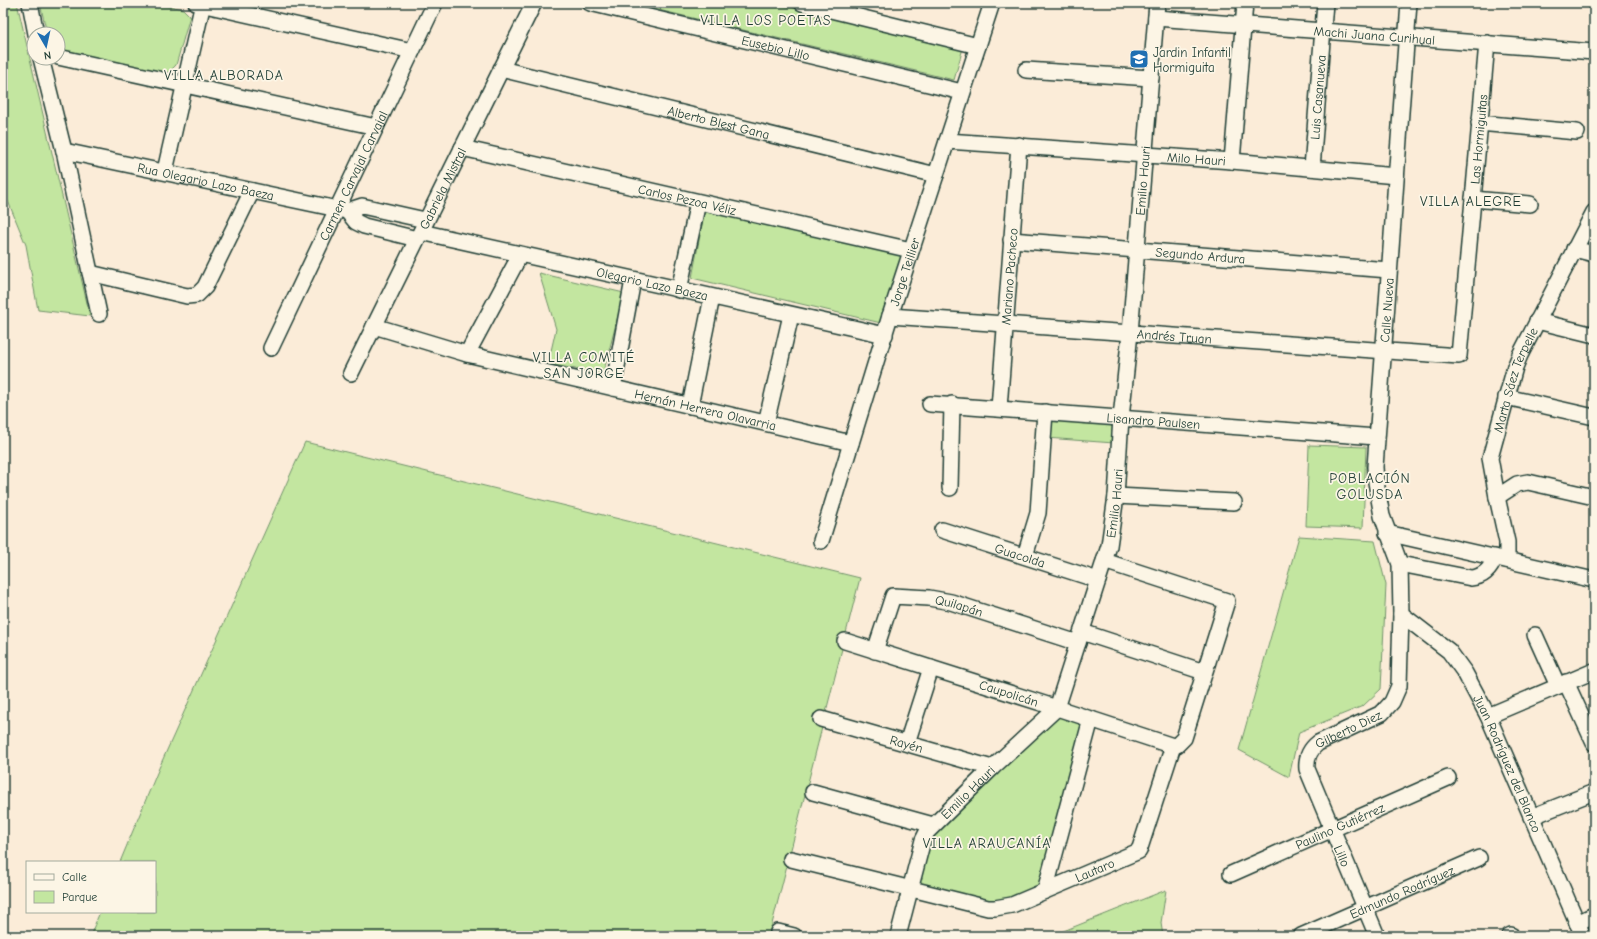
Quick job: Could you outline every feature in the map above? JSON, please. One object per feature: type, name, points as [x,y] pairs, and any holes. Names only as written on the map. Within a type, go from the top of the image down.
[{"type":"street","points":[[30,3],[34,26]]},
{"type":"street","points":[[165,171],[185,84],[201,3],[412,51]]},
{"type":"street","name":"Carmen Carvajal Carvajal","points":[[271,348],[343,210],[376,127],[435,3]]},
{"type":"street","name":"Gabriela Mistral","points":[[351,373],[534,3]]},
{"type":"street","name":"Eusebio Lillo","points":[[590,3],[962,92]]},
{"type":"street","points":[[802,3],[978,46]]},
{"type":"street","name":"Jorge Teillier","points":[[821,541],[890,316],[992,3]]},
{"type":"street","name":"Emilio Hauri","points":[[898,936],[923,840],[933,825],[1057,708],[1112,534],[1157,3]]},
{"type":"street","points":[[1232,161],[1245,3]]},
{"type":"street","name":"Luis Casanueva","points":[[1312,168],[1325,3]]},
{"type":"street","name":"Calle Nueva","points":[[1401,614],[1400,564],[1381,511],[1376,482],[1376,437],[1409,3]]},
{"type":"street","name":"Machi Juana Curihual","points":[[1156,18],[1594,52]]},
{"type":"street","name":"Las Hormiguitas","points":[[1459,356],[1487,43]]},
{"type":"street","points":[[66,58],[376,127]]},
{"type":"street","points":[[44,66],[64,150],[99,314]]},
{"type":"street","name":"Alberto Blest Gana","points":[[501,69],[936,175]]},
{"type":"street","points":[[1026,70],[1151,78]]},
{"type":"street","points":[[1479,123],[1577,132]]},
{"type":"street","name":"Milo Hauri","points":[[947,141],[1232,161],[1396,176]]},
{"type":"street","name":"Mariano Pacheco","points":[[998,408],[1019,145]]},
{"type":"street","name":"Carlos Pezoa Véliz","points":[[462,148],[911,250]]},
{"type":"street","name":"Rua Olegario Lazo Baeza","points":[[64,150],[343,210],[362,206],[421,230]]},
{"type":"street","points":[[90,273],[188,296],[197,295],[205,287],[252,191]]},
{"type":"street","points":[[1472,199],[1530,204]]},
{"type":"street","points":[[679,290],[698,202]]},
{"type":"street","points":[[343,210],[356,222],[364,226],[421,230]]},
{"type":"street","name":"Marta Sáez Terpelle","points":[[1501,559],[1507,542],[1490,458],[1506,397],[1520,355],[1594,212]]},
{"type":"street","name":"Olegario Lazo Baeza","points":[[421,230],[520,255],[885,336]]},
{"type":"street","name":"Segundo Ardura","points":[[1011,240],[1389,270]]},
{"type":"street","points":[[1574,249],[1594,254]]},
{"type":"street","points":[[468,354],[520,255]]},
{"type":"street","points":[[612,388],[633,280]]},
{"type":"street","points":[[690,406],[712,298]]},
{"type":"street","points":[[766,423],[791,315]]},
{"type":"street","name":"Andrés Truan","points":[[890,316],[1459,356]]},
{"type":"street","points":[[1537,321],[1594,335]]},
{"type":"street","name":"Hernán Herrera Olavarria","points":[[374,326],[468,354],[851,443]]},
{"type":"street","points":[[1506,397],[1594,417]]},
{"type":"street","name":"Lisandro Paulsen","points":[[930,404],[952,404],[1376,437]]},
{"type":"street","points":[[950,488],[952,404]]},
{"type":"street","points":[[1025,556],[1038,514],[1045,412]]},
{"type":"street","points":[[1497,497],[1517,484],[1528,482],[1594,497]]},
{"type":"street","points":[[1116,496],[1234,502]]},
{"type":"street","name":"Guacolda","points":[[942,530],[1098,580]]},
{"type":"street","points":[[1388,533],[1594,580]]},
{"type":"street","points":[[1400,564],[1477,578],[1482,576],[1501,559]]},
{"type":"street","name":"Lautaro","points":[[791,859],[910,889],[996,908],[1012,905],[1139,851],[1173,746],[1177,745],[1184,738],[1227,601],[1104,561]]},
{"type":"street","name":"Quilapán","points":[[875,651],[893,596],[929,598],[951,602],[1204,672]]},
{"type":"street","name":"Juan Rodríguez del Blanco","points":[[1401,614],[1449,651],[1465,673],[1488,716],[1580,930]]},
{"type":"street","name":"Gilberto Diez","points":[[1310,775],[1306,763],[1307,756],[1313,746],[1322,740],[1375,717],[1392,702],[1399,686],[1401,614]]},
{"type":"street","points":[[1534,635],[1594,743]]},
{"type":"street","name":"Caupolicán","points":[[845,641],[1173,746]]},
{"type":"street","points":[[907,744],[931,668]]},
{"type":"street","points":[[1488,716],[1594,671]]},
{"type":"street","name":"Rayén","points":[[821,719],[992,768]]},
{"type":"street","points":[[1045,891],[1090,719]]},
{"type":"street","name":"Lillo","points":[[1310,775],[1331,829],[1377,936]]},
{"type":"street","name":"Paulino Gutiérrez","points":[[1231,874],[1448,778]]},
{"type":"street","points":[[813,792],[933,825]]},
{"type":"street","points":[[1531,817],[1594,792]]},
{"type":"street","name":"Edmundo Rodríguez","points":[[1301,936],[1480,858]]},
{"type":"street","points":[[1580,930],[1594,915]]},
{"type":"street","points":[[778,932],[794,936]]},
{"type":"green space","points":[[3,3],[17,3],[26,42],[26,66],[32,66],[90,316],[38,310],[26,245],[3,189]]},
{"type":"green space","points":[[40,3],[155,3],[183,9],[190,16],[176,65],[168,73],[66,52],[66,26],[45,26]]},
{"type":"green space","points":[[629,3],[773,3],[963,48],[954,80]]},
{"type":"green space","points":[[706,203],[904,254],[881,323],[692,278]]},
{"type":"green space","points":[[539,273],[624,293],[603,374],[548,364],[556,329]]},
{"type":"green space","points":[[1048,416],[1115,422],[1114,443],[1046,438]]},
{"type":"green space","points":[[305,442],[860,578],[769,936],[90,936],[100,913],[156,913],[156,861],[120,861],[159,768]]},
{"type":"green space","points":[[1309,445],[1366,447],[1363,528],[1306,526]]},
{"type":"green space","points":[[1299,536],[1375,541],[1386,585],[1381,689],[1363,706],[1299,732],[1289,777],[1239,750]]},
{"type":"green space","name":"VILLA ARAUCANÍA","points":[[1058,710],[1089,720],[1044,889],[993,906],[913,887],[924,842]]},
{"type":"green space","points":[[1166,890],[1161,923],[1163,936],[1051,936]]},
{"type":"place","name":"Jardin Infantil Hormiguita","points":[[1139,59]]},
{"type":"district","name":"VILLA LOS POETAS","points":[[766,20]]},
{"type":"district","name":"VILLA ALBORADA","points":[[224,75]]},
{"type":"district","name":"VILLA ALEGRE","points":[[1471,201]]},
{"type":"district","name":"VILLA COMITÉ SAN JORGE","points":[[584,366]]},
{"type":"district","name":"POBLACIÓN GOLUSDA","points":[[1370,486]]},
{"type":"district","name":"VILLA ARAUCANÍA","points":[[987,843]]}]
